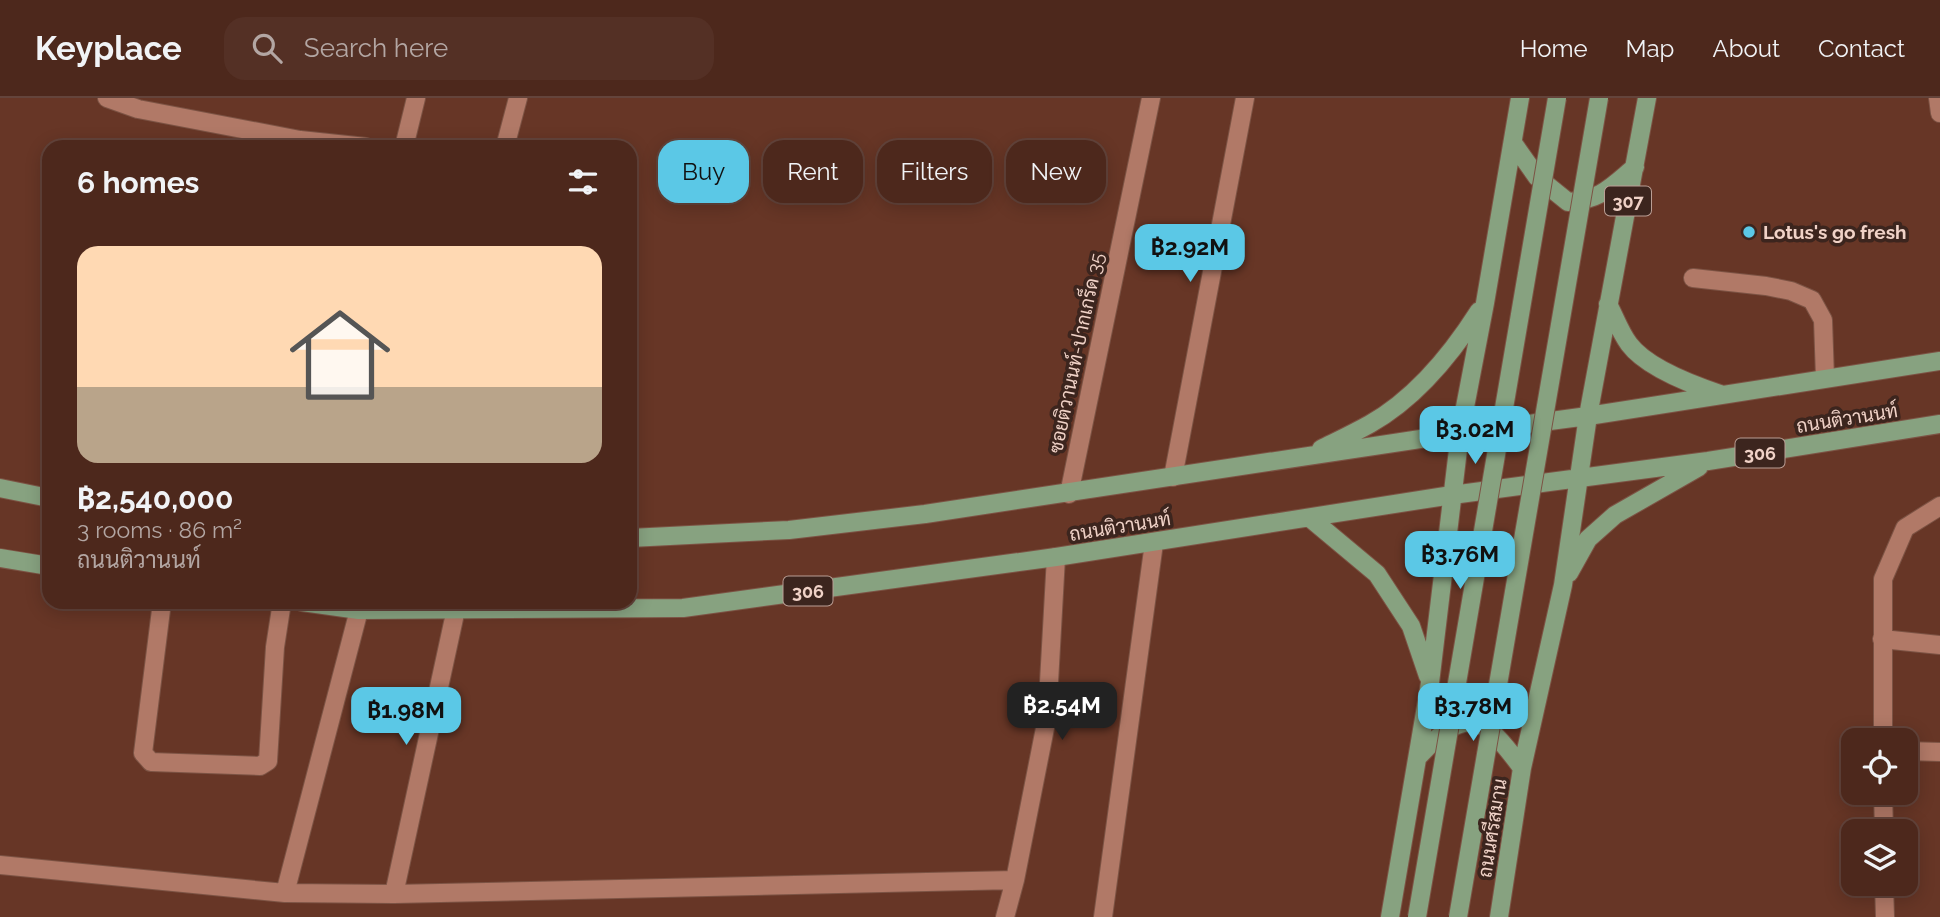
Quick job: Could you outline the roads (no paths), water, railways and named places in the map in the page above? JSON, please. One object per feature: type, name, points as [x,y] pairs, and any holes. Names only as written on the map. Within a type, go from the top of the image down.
[{"type":"main road","points":[[1390,917],[1430,683],[1460,433],[1520,98]]},
{"type":"main road","points":[[1417,917],[1557,98]]},
{"type":"main road","points":[[1458,917],[1599,98]]},
{"type":"main road","name":"307","points":[[1588,416],[1647,98]]},
{"type":"main road","points":[[1513,143],[1537,177],[1568,202],[1586,201],[1600,195],[1635,167]]},
{"type":"main road","points":[[1307,457],[1372,423],[1406,398],[1457,345],[1485,303]]},
{"type":"main road","points":[[1608,304],[1630,345],[1658,367],[1682,381],[1722,395]]},
{"type":"main road","name":"ถนนติวานนท์","points":[[637,538],[789,530],[925,514],[1940,361]]},
{"type":"main road","name":"ถนนศรีสมาน","points":[[1499,917],[1522,768],[1563,585],[1588,416]]},
{"type":"main road","name":"ถนนติวานนท์","points":[[637,608],[683,608],[1056,557],[1452,495],[1708,461],[1940,424]]},
{"type":"main road","points":[[1563,585],[1588,539],[1615,514],[1708,461]]},
{"type":"main road","points":[[0,488],[42,497]]},
{"type":"main road","points":[[1310,518],[1377,574],[1411,626],[1430,683]]},
{"type":"main road","points":[[0,558],[42,565]]},
{"type":"main road","name":"ถนนติวานนท์","points":[[352,609],[456,609]]},
{"type":"main road","points":[[1419,756],[1438,735],[1454,726],[1470,722],[1488,727],[1500,738],[1522,768]]},
{"type":"street","points":[[107,98],[138,110],[300,140]]},
{"type":"street","points":[[406,140],[416,98]]},
{"type":"street","points":[[507,140],[518,98]]},
{"type":"street","name":"ซอยติวานนท์-ปากเกร็ด 35","points":[[1069,494],[1151,98]]},
{"type":"street","points":[[1173,477],[1245,98]]},
{"type":"street","points":[[1938,98],[1940,113]]},
{"type":"street","points":[[1693,278],[1791,290],[1812,300],[1823,320],[1825,378]]},
{"type":"street","points":[[1883,728],[1883,579],[1905,528],[1940,506]]},
{"type":"street","points":[[1102,917],[1154,542]]},
{"type":"street","points":[[1005,917],[1015,880],[1047,718],[1056,557]]},
{"type":"street","points":[[161,609],[144,753],[146,757],[151,762],[260,766],[268,761],[275,647],[281,609]]},
{"type":"street","points":[[394,894],[456,609]]},
{"type":"street","points":[[285,893],[359,610]]},
{"type":"street","points":[[1882,639],[1940,645]]},
{"type":"street","points":[[1918,751],[1940,752]]},
{"type":"street","points":[[0,865],[285,893],[394,894],[1015,880]]},
{"type":"street","points":[[1884,896],[1885,917]]},
{"type":"place","name":"Lotus's go fresh","points":[[1749,232]]}]
